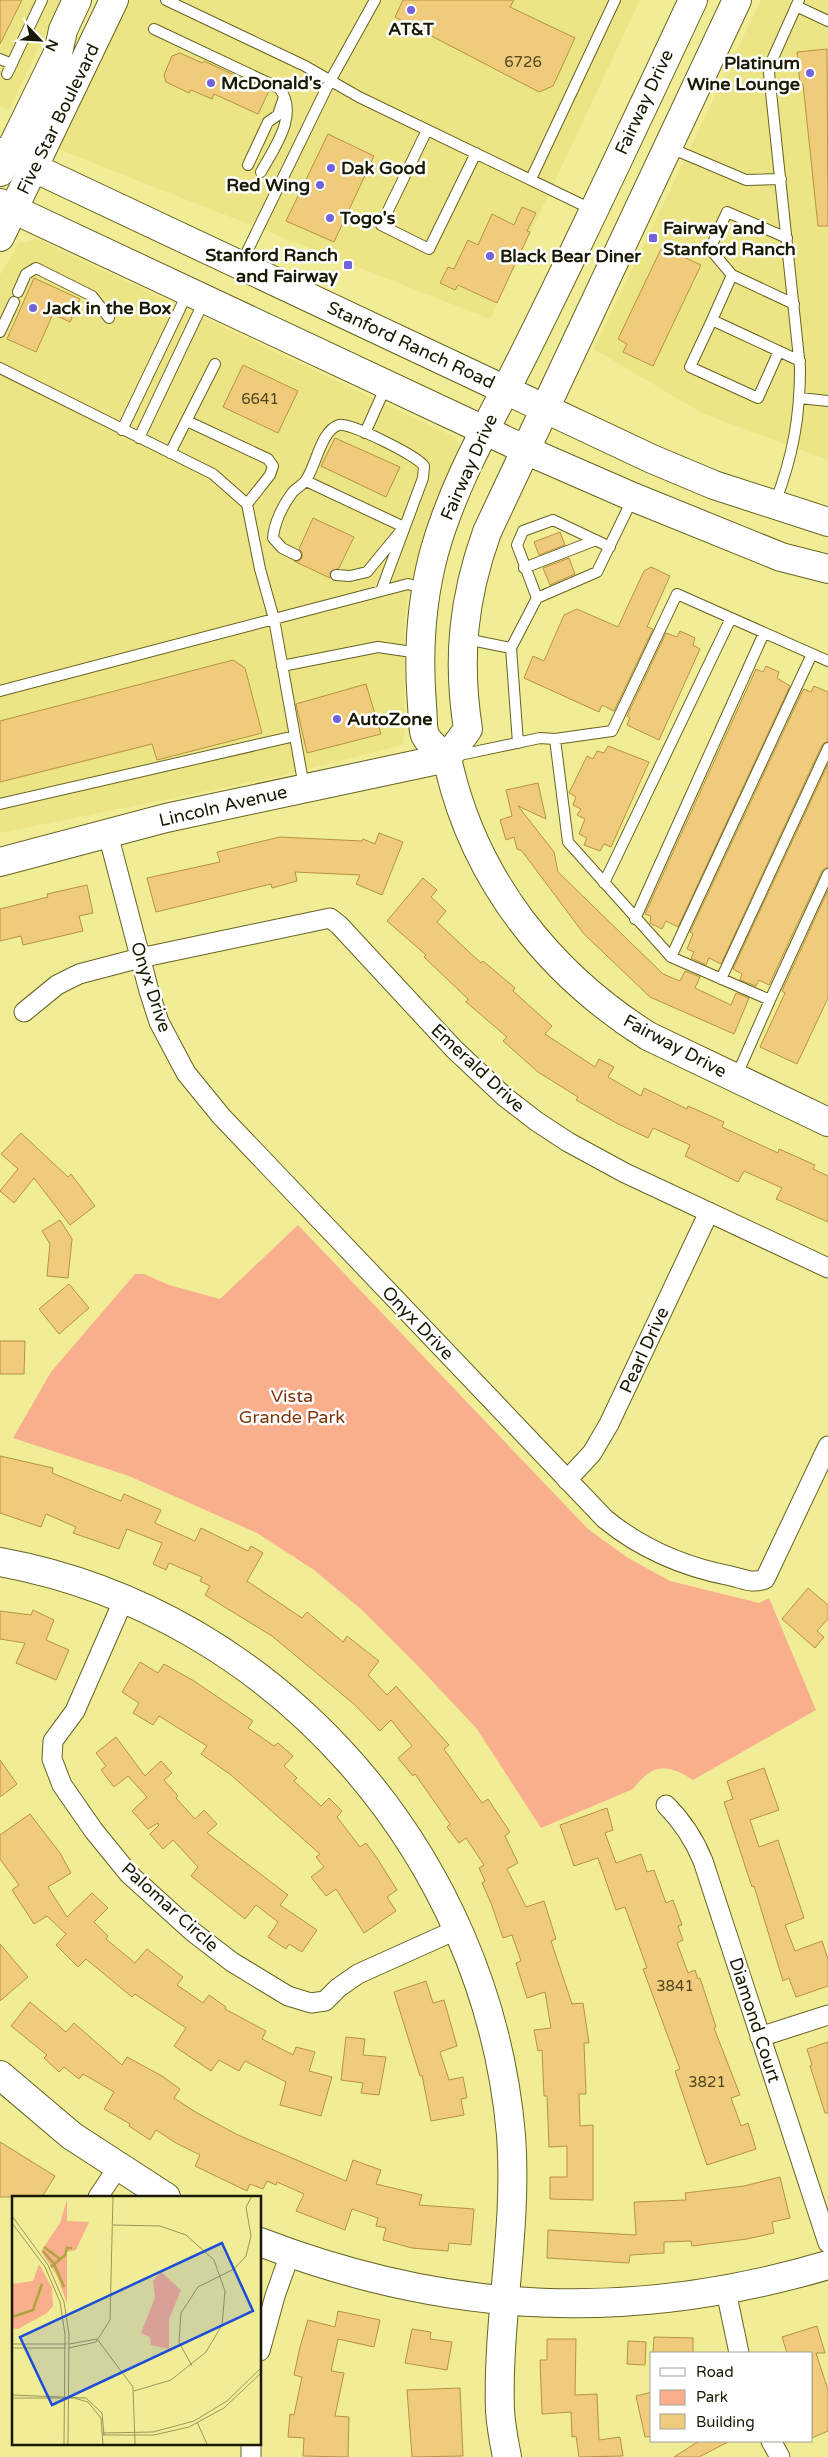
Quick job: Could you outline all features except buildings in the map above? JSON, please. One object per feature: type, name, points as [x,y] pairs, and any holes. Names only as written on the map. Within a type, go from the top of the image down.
[{"type":"street","name":"Five Star Boulevard","points":[[3,160],[58,53],[63,30],[77,0]]},
{"type":"street","name":"Five Star Boulevard","points":[[0,237],[7,206],[34,168],[114,0]]},
{"type":"street","name":"Fairway Drive","points":[[693,0],[593,210],[484,430],[449,510],[434,551],[426,589],[420,653],[426,736],[447,758],[457,799],[482,858],[501,893],[522,924],[573,980],[624,1020],[648,1036],[828,1122]]},
{"type":"street","points":[[447,758],[468,729],[463,688],[462,638],[468,595],[481,549],[496,511],[737,0]]},
{"type":"street","name":"Stanford Ranch Road","points":[[3,160],[34,168],[544,409],[669,466],[714,485],[828,522]]},
{"type":"street","points":[[7,206],[484,430],[633,497],[781,556],[828,569]]},
{"type":"street","name":"Lincoln Avenue","points":[[0,862],[166,818],[447,758]]},
{"type":"street","name":"Onyx Drive","points":[[108,834],[140,958],[160,1022],[186,1073],[203,1095],[605,1519],[641,1545],[688,1566],[754,1583],[765,1579],[772,1568],[828,1446]]},
{"type":"street","name":"Emerald Drive","points":[[140,958],[330,918],[339,925],[454,1049],[505,1097],[536,1121],[596,1158],[828,1268]]},
{"type":"street","points":[[24,1012],[57,985],[79,974],[140,958]]},
{"type":"street","name":"Pearl Drive","points":[[567,1480],[592,1454],[610,1424],[709,1212]]},
{"type":"street","points":[[0,1562],[80,1582],[124,1599],[162,1616],[246,1667],[314,1724],[368,1782],[396,1819],[438,1887],[458,1929],[489,2016],[502,2072],[510,2136],[512,2194],[500,2365],[500,2414],[507,2457]]},
{"type":"street","name":"Palomar Circle","points":[[124,1599],[75,1711],[53,1741],[52,1759],[62,1784],[94,1831],[129,1874],[193,1932],[232,1962],[288,1996],[311,2003],[325,2000],[358,1974],[458,1929]]},
{"type":"street","name":"Diamond Court","points":[[666,1804],[686,1826],[703,1861],[828,2243]]},
{"type":"street","points":[[760,2037],[828,2015]]},
{"type":"street","points":[[0,2074],[65,2130],[118,2167],[164,2196]]},
{"type":"street","points":[[99,2196],[118,2167]]},
{"type":"street","points":[[261,2242],[290,2254],[371,2279],[451,2295],[504,2302],[595,2304],[667,2299],[759,2284],[828,2265]]},
{"type":"street","points":[[261,2347],[270,2312],[290,2254]]},
{"type":"street","points":[[726,2290],[740,2352]]},
{"type":"street","points":[[772,2442],[780,2457]]},
{"type":"street","points":[[251,2444],[251,2457]]},
{"type":"lane","points":[[0,59],[10,69],[42,0]]},
{"type":"lane","points":[[166,0],[304,66],[427,130],[593,210]]},
{"type":"lane","points":[[241,265],[330,81],[375,0]]},
{"type":"lane","points":[[531,179],[615,0]]},
{"type":"lane","points":[[774,506],[789,465],[800,398],[800,361],[769,73],[773,58],[798,3],[828,21]]},
{"type":"lane","points":[[154,29],[279,88],[285,95],[286,124],[262,172]]},
{"type":"lane","points":[[248,165],[268,122],[278,115],[285,95]]},
{"type":"lane","points":[[427,130],[381,226],[429,249],[476,153]]},
{"type":"lane","points":[[668,147],[746,180],[781,179]]},
{"type":"lane","points":[[787,238],[726,212],[710,249],[732,275],[794,304]]},
{"type":"lane","points":[[0,332],[26,274],[36,268],[92,296],[109,318]]},
{"type":"lane","points":[[732,275],[690,367],[758,398],[779,351]]},
{"type":"lane","points":[[122,430],[197,295]]},
{"type":"lane","points":[[139,438],[197,295]]},
{"type":"lane","points":[[712,320],[800,361]]},
{"type":"lane","points":[[170,453],[215,364]]},
{"type":"lane","points":[[0,368],[213,474],[248,504],[260,568],[274,619],[304,788]]},
{"type":"lane","points":[[365,433],[387,384]]},
{"type":"lane","points":[[800,398],[828,401]]},
{"type":"lane","points":[[187,420],[268,459],[272,466],[270,475],[248,504]]},
{"type":"lane","points":[[296,555],[282,548],[273,538],[274,527],[293,492],[306,481],[325,438],[334,427],[340,424],[365,433],[415,457],[424,466],[423,478],[381,591]]},
{"type":"lane","points":[[306,481],[404,527]]},
{"type":"lane","points":[[518,743],[511,648],[537,598],[597,572],[633,497]]},
{"type":"lane","points":[[537,598],[524,568],[517,545],[523,531],[553,520],[610,547]]},
{"type":"lane","points":[[336,574],[350,576],[367,572],[404,527]]},
{"type":"lane","points":[[524,568],[596,540]]},
{"type":"lane","points":[[0,691],[408,584],[426,589]]},
{"type":"lane","points":[[447,758],[540,738],[555,739],[612,731],[677,594],[828,661]]},
{"type":"lane","points":[[604,883],[731,618]]},
{"type":"lane","points":[[635,919],[764,632]]},
{"type":"lane","points":[[462,638],[511,648]]},
{"type":"lane","points":[[282,666],[378,647],[420,653]]},
{"type":"lane","points":[[671,957],[812,654]]},
{"type":"lane","points":[[0,804],[295,736]]},
{"type":"lane","points":[[555,739],[568,842],[671,957],[770,1000]]},
{"type":"lane","points":[[721,979],[828,748]]},
{"type":"lane","points":[[735,1078],[828,874]]},
{"type":"shaded area","points":[[0,0],[61,0],[9,110],[0,106]]},
{"type":"shaded area","points":[[122,0],[640,0],[490,319],[53,147]]},
{"type":"shaded area","points":[[761,0],[828,0],[828,460],[702,413],[594,349]]},
{"type":"shaded area","points":[[37,239],[455,437],[459,445],[459,455],[423,542],[407,601],[404,630],[405,730],[402,745],[281,776],[0,833],[0,275],[19,243]]},
{"type":"green space","name":"Vista Grande Park","points":[[298,1225],[588,1529],[628,1558],[670,1581],[759,1603],[769,1598],[816,1710],[693,1780],[684,1774],[668,1769],[654,1770],[640,1780],[633,1789],[541,1828],[477,1729],[362,1610],[314,1570],[257,1533],[129,1476],[13,1438],[51,1372],[135,1274],[144,1274],[169,1285],[220,1299]]},
{"type":"place","name":"AT&T","points":[[411,10]]},
{"type":"place","name":"Platinum Wine Lounge","points":[[810,73]]},
{"type":"place","name":"McDonald's","points":[[211,83]]},
{"type":"place","name":"Dak Good","points":[[331,168]]},
{"type":"place","name":"Red Wing","points":[[320,185]]},
{"type":"place","name":"Togo's","points":[[330,218]]},
{"type":"place","name":"Fairway and Stanford Ranch","points":[[653,238]]},
{"type":"place","name":"Black Bear Diner","points":[[490,256]]},
{"type":"place","name":"Stanford Ranch and Fairway","points":[[348,265]]},
{"type":"place","name":"Jack in the Box","points":[[33,308]]},
{"type":"place","name":"AutoZone","points":[[337,719]]}]
